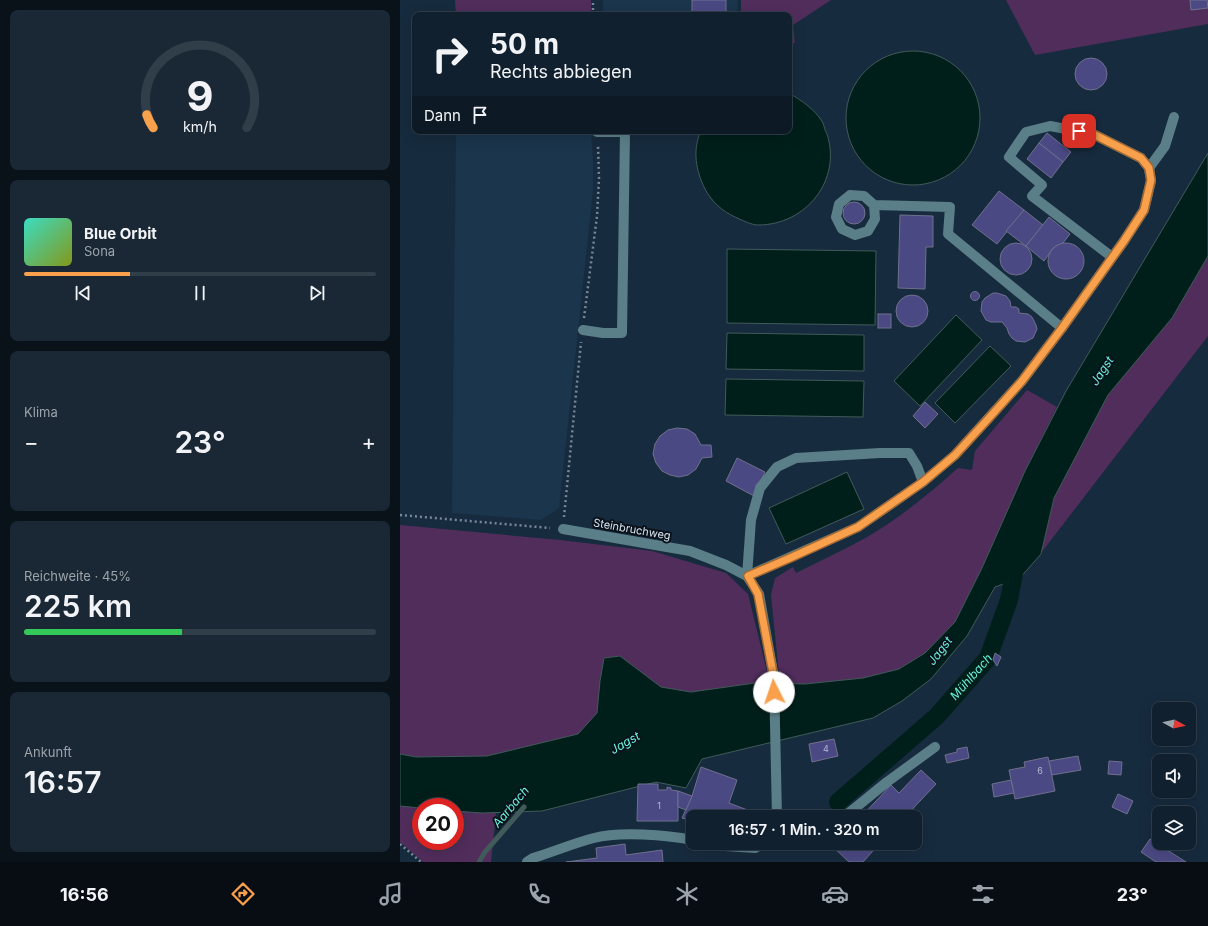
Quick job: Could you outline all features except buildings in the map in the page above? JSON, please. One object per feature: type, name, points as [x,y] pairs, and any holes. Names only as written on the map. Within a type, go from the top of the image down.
[{"type":"lane","points":[[1149,168],[1165,146],[1174,116]]},
{"type":"lane","points":[[748,576],[858,527],[923,482],[955,455],[1022,381],[1062,328],[1124,241],[1144,210],[1151,180],[1149,168],[1141,158],[1093,134],[1050,126],[1026,132],[1009,157],[1042,185],[1032,196],[1112,257]]},
{"type":"lane","points":[[582,330],[622,334],[625,134]]},
{"type":"lane","points":[[874,205],[950,207],[948,234],[1062,328]]},
{"type":"lane","points":[[777,810],[774,678],[758,594],[748,576],[751,520],[760,488],[777,467],[796,458],[880,453],[909,453],[917,466],[923,482]]},
{"type":"lane","name":"Steinbruchweg","points":[[563,529],[690,551],[726,565],[748,576]]},
{"type":"lane","points":[[853,810],[887,782],[935,747]]},
{"type":"lane","points":[[528,862],[533,858],[595,837],[630,834],[686,839]]},
{"type":"path","points":[[593,0],[593,12]]},
{"type":"path","points":[[400,515],[563,529]]},
{"type":"path","points":[[400,844],[421,862]]},
{"type":"shaded area","points":[[455,0],[591,0],[591,12],[456,12]]},
{"type":"shaded area","points":[[603,0],[738,0],[737,12],[603,12]]},
{"type":"shaded area","points":[[741,0],[831,0],[793,25],[795,43],[792,43],[792,12],[741,12]]},
{"type":"shaded area","points":[[1006,0],[1208,0],[1208,24],[1035,55]]},
{"type":"shaded area","points":[[456,134],[591,134],[593,190],[559,508],[541,520],[452,513]]},
{"type":"shaded area","points":[[1208,256],[1208,336],[1041,553],[1054,498],[1108,395],[1172,318]]},
{"type":"shaded area","points":[[1027,390],[1057,407],[1025,471],[982,568],[955,622],[925,653],[899,669],[863,678],[805,684],[780,684],[771,595],[775,578],[793,567],[796,573],[867,537],[914,505],[958,468],[972,470],[975,451]]},
{"type":"shaded area","points":[[400,525],[560,540],[652,551],[726,573],[748,594],[770,684],[755,683],[691,692],[661,687],[620,656],[604,658],[597,713],[578,735],[487,756],[416,757],[400,754]]},
{"type":"shaded area","points":[[400,806],[412,807],[412,850],[464,850],[464,812],[496,812],[491,862],[423,862],[400,842]]},
{"type":"water","points":[[906,51],[920,51],[939,56],[961,70],[975,92],[979,105],[979,131],[975,144],[961,166],[939,180],[920,185],[906,185],[887,180],[865,166],[851,144],[846,125],[846,111],[851,92],[865,70],[887,56]]},
{"type":"water","points":[[792,95],[812,109],[823,123],[827,134],[830,151],[829,168],[824,183],[816,197],[805,208],[791,217],[775,223],[758,225],[752,224],[726,212],[714,202],[708,194],[697,168],[696,153],[700,134],[792,134]]},
{"type":"water","name":"Jagst","points":[[1208,153],[1208,256],[1172,318],[1108,395],[1054,498],[1041,554],[1020,578],[995,587],[967,636],[931,679],[902,701],[873,718],[702,759],[686,788],[656,782],[542,811],[482,813],[464,812],[464,798],[412,798],[412,807],[400,806],[400,754],[416,757],[487,756],[578,734],[597,713],[604,658],[620,656],[661,687],[691,692],[755,683],[805,684],[863,678],[899,669],[925,653],[955,622],[982,568],[1025,471],[1066,391]]},
{"type":"water","points":[[727,249],[876,251],[875,325],[727,323]]},
{"type":"water","points":[[956,315],[982,340],[920,406],[894,381]]},
{"type":"water","points":[[727,333],[864,335],[864,371],[726,369]]},
{"type":"water","points":[[990,346],[1011,366],[955,423],[935,403]]},
{"type":"water","points":[[726,379],[864,381],[863,417],[725,415]]},
{"type":"water","points":[[847,472],[864,509],[786,544],[769,508]]},
{"type":"waterway","name":"Mühlbach","points":[[838,802],[937,716],[988,658],[1009,600],[1017,557]]},
{"type":"waterway","name":"Aarbach","points":[[479,862],[485,852],[524,807]]},
{"type":"route","points":[[774,692],[774,678],[758,594],[748,576],[858,527],[923,482],[955,455],[1022,381],[1062,328],[1124,241],[1144,210],[1151,180],[1149,168],[1141,158],[1093,134],[1079,131]]}]
